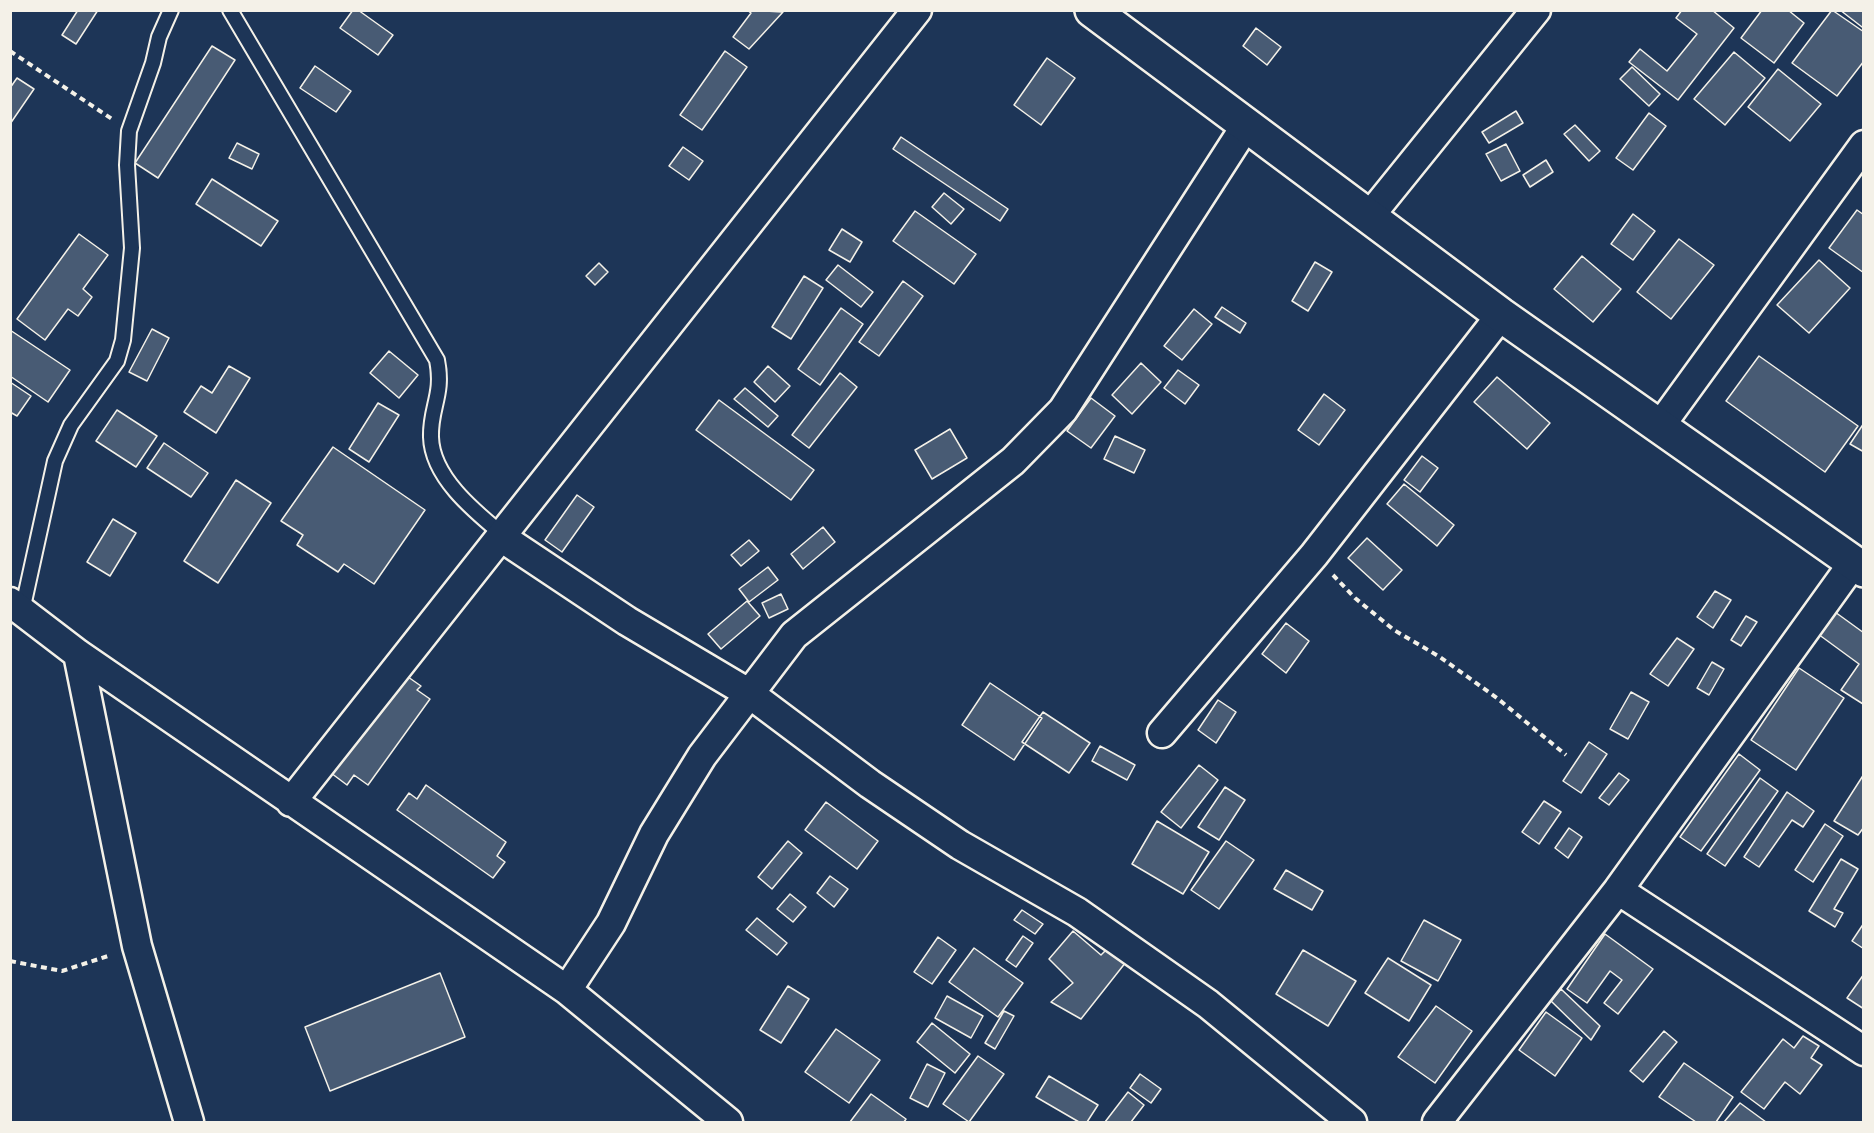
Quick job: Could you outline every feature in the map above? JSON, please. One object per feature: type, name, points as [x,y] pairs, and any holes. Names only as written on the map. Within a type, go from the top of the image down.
[{"type":"street","points":[[291,802],[917,10]]},
{"type":"street","points":[[1092,10],[1501,315],[1859,566],[1618,890],[1437,1122]]},
{"type":"street","points":[[1368,218],[1536,10]]},
{"type":"street","points":[[567,990],[611,924],[654,834],[702,756],[794,634],[1013,461],[1063,410],[1246,124]]},
{"type":"street","points":[[1660,426],[1863,145]]},
{"type":"street","points":[[1162,733],[1314,555],[1501,315]]},
{"type":"street","points":[[502,536],[627,621],[750,694],[870,784],[960,844],[1077,912],[1208,1004],[1352,1122]]},
{"type":"street","points":[[16,606],[78,654],[567,990],[728,1122]]},
{"type":"street","points":[[78,654],[137,946],[189,1122]]},
{"type":"street","points":[[1618,890],[1863,1051]]},
{"type":"lane","points":[[16,606],[55,461],[71,424],[117,361],[123,340],[132,248],[127,165],[129,131],[153,63],[159,37],[171,10]]},
{"type":"lane","points":[[230,10],[437,360],[441,380],[431,436],[435,456],[456,490],[476,513],[502,536]]},
{"type":"path","points":[[10,51],[129,131]]},
{"type":"path","points":[[1314,555],[1355,598],[1394,630],[1440,657],[1497,698],[1566,755]]},
{"type":"path","points":[[10,961],[50,970],[62,970],[137,946]]},
{"type":"building","points":[[78,10],[98,10],[76,44],[62,35]]},
{"type":"building","points":[[353,10],[358,10],[393,35],[378,55],[340,28]]},
{"type":"building","points":[[747,10],[783,12],[749,49],[733,37],[751,13]]},
{"type":"building","points":[[1682,10],[1712,10],[1734,28],[1678,100],[1629,62],[1640,49],[1667,71],[1697,34],[1676,18]]},
{"type":"building","points":[[1762,10],[1788,10],[1804,23],[1774,63],[1741,38]]},
{"type":"building","points":[[1832,10],[1864,32],[1864,61],[1837,96],[1792,63]]},
{"type":"building","points":[[1840,10],[1864,10],[1864,25],[1862,27]]},
{"type":"building","points":[[1256,28],[1281,47],[1267,65],[1243,46]]},
{"type":"building","points":[[212,46],[235,60],[158,178],[135,163]]},
{"type":"building","points":[[725,51],[747,67],[702,130],[680,115]]},
{"type":"building","points":[[1734,52],[1765,78],[1725,125],[1694,99]]},
{"type":"building","points":[[1047,58],[1075,78],[1041,125],[1014,105]]},
{"type":"building","points":[[315,66],[351,91],[336,112],[300,88]]},
{"type":"building","points":[[1632,67],[1660,94],[1649,106],[1620,79]]},
{"type":"building","points":[[1778,69],[1821,104],[1790,141],[1748,107]]},
{"type":"building","points":[[17,78],[34,89],[10,124],[10,88]]},
{"type":"building","points":[[1516,111],[1523,123],[1489,143],[1482,132]]},
{"type":"building","points":[[1649,113],[1666,126],[1633,170],[1616,158]]},
{"type":"building","points":[[1575,125],[1600,151],[1589,161],[1564,134]]},
{"type":"building","points":[[901,137],[1008,209],[1000,221],[893,149]]},
{"type":"building","points":[[237,143],[259,154],[252,169],[229,158]]},
{"type":"building","points":[[1506,144],[1520,171],[1501,181],[1486,154]]},
{"type":"building","points":[[683,147],[703,161],[689,180],[669,166]]},
{"type":"building","points":[[1546,160],[1553,172],[1530,187],[1523,175]]},
{"type":"building","points":[[212,179],[278,221],[261,246],[196,204]]},
{"type":"building","points":[[944,193],[964,209],[951,224],[932,207]]},
{"type":"building","points":[[1857,210],[1864,215],[1864,273],[1829,248]]},
{"type":"building","points":[[915,211],[976,254],[954,284],[893,241]]},
{"type":"building","points":[[1633,214],[1655,231],[1633,260],[1611,244]]},
{"type":"building","points":[[842,229],[862,242],[850,262],[829,250]]},
{"type":"building","points":[[79,234],[108,255],[83,289],[92,297],[78,316],[68,309],[45,340],[17,319]]},
{"type":"building","points":[[1679,239],[1714,265],[1671,319],[1637,292]]},
{"type":"building","points":[[1582,256],[1621,289],[1593,322],[1554,289]]},
{"type":"building","points":[[1819,260],[1850,288],[1809,333],[1777,305]]},
{"type":"building","points":[[1315,262],[1332,272],[1308,311],[1292,301]]},
{"type":"building","points":[[599,263],[608,272],[595,285],[586,276]]},
{"type":"building","points":[[838,265],[873,292],[861,307],[826,280]]},
{"type":"building","points":[[804,276],[823,288],[791,339],[772,327]]},
{"type":"building","points":[[903,281],[923,296],[879,356],[859,342]]},
{"type":"building","points":[[1222,307],[1246,323],[1240,333],[1215,317]]},
{"type":"building","points":[[841,308],[863,324],[820,385],[798,369]]},
{"type":"building","points":[[1194,309],[1212,324],[1182,360],[1164,346]]},
{"type":"building","points":[[152,329],[169,338],[147,381],[129,372]]},
{"type":"building","points":[[10,330],[70,370],[48,402],[10,376]]},
{"type":"building","points":[[389,351],[418,375],[399,398],[370,373]]},
{"type":"building","points":[[1759,356],[1858,426],[1825,472],[1726,401]]},
{"type":"building","points":[[1141,363],[1161,382],[1132,414],[1112,395]]},
{"type":"building","points":[[229,366],[250,378],[216,433],[184,412],[201,386],[212,393]]},
{"type":"building","points":[[768,366],[790,386],[775,402],[754,382]]},
{"type":"building","points":[[1178,370],[1199,385],[1185,404],[1164,388]]},
{"type":"building","points":[[840,373],[857,387],[809,448],[792,435]]},
{"type":"building","points":[[1497,377],[1550,423],[1527,449],[1474,402]]},
{"type":"building","points":[[10,382],[31,396],[17,416],[10,412]]},
{"type":"building","points":[[745,388],[778,416],[768,427],[734,399]]},
{"type":"building","points":[[1324,394],[1345,410],[1319,445],[1298,430]]},
{"type":"building","points":[[1091,398],[1115,416],[1091,448],[1067,431]]},
{"type":"building","points":[[719,400],[814,470],[791,500],[696,430]]},
{"type":"building","points":[[378,403],[399,415],[369,462],[349,449]]},
{"type":"building","points":[[117,410],[157,436],[136,467],[96,441]]},
{"type":"building","points":[[1864,423],[1864,452],[1850,444]]},
{"type":"building","points":[[950,429],[967,458],[932,479],[915,450]]},
{"type":"building","points":[[1115,436],[1145,450],[1134,473],[1104,459]]},
{"type":"building","points":[[164,443],[208,473],[191,497],[147,468]]},
{"type":"building","points":[[333,447],[425,510],[374,584],[344,564],[338,572],[297,545],[303,535],[281,521]]},
{"type":"building","points":[[1422,456],[1438,468],[1420,492],[1404,480]]},
{"type":"building","points":[[236,480],[271,503],[218,583],[184,561]]},
{"type":"building","points":[[1404,484],[1454,525],[1437,546],[1387,504]]},
{"type":"building","points":[[577,495],[594,507],[562,552],[545,540]]},
{"type":"building","points":[[113,519],[136,533],[110,576],[87,562]]},
{"type":"building","points":[[823,527],[835,542],[803,569],[791,554]]},
{"type":"building","points":[[1367,538],[1402,570],[1383,590],[1348,558]]},
{"type":"building","points":[[749,540],[759,551],[741,566],[731,555]]},
{"type":"building","points":[[768,567],[778,580],[749,602],[739,589]]},
{"type":"building","points":[[1715,591],[1731,600],[1713,628],[1697,617]]},
{"type":"building","points":[[781,594],[788,609],[769,618],[762,603]]},
{"type":"building","points":[[747,601],[760,616],[721,649],[708,634]]},
{"type":"building","points":[[1835,612],[1864,633],[1863,704],[1841,690],[1859,664],[1818,634]]},
{"type":"building","points":[[1746,616],[1757,622],[1741,646],[1731,640]]},
{"type":"building","points":[[1286,623],[1309,641],[1286,673],[1262,654]]},
{"type":"building","points":[[1677,638],[1694,649],[1668,686],[1650,674]]},
{"type":"building","points":[[1712,662],[1724,669],[1709,695],[1697,688]]},
{"type":"building","points":[[1799,668],[1844,698],[1796,770],[1751,740]]},
{"type":"building","points":[[398,670],[421,686],[417,690],[430,699],[368,785],[354,775],[347,785],[327,770]]},
{"type":"building","points":[[990,683],[1042,718],[1014,760],[962,725]]},
{"type":"building","points":[[1631,692],[1649,702],[1628,739],[1610,729]]},
{"type":"building","points":[[1218,700],[1236,712],[1216,743],[1198,730]]},
{"type":"building","points":[[1043,712],[1090,743],[1069,773],[1022,742]]},
{"type":"building","points":[[1589,742],[1607,754],[1581,793],[1563,781]]},
{"type":"building","points":[[1100,746],[1135,765],[1127,780],[1092,761]]},
{"type":"building","points":[[1739,754],[1760,770],[1701,851],[1680,837]]},
{"type":"building","points":[[1199,765],[1218,780],[1181,828],[1161,812]]},
{"type":"building","points":[[1619,773],[1629,780],[1609,805],[1599,798]]},
{"type":"building","points":[[1864,774],[1864,827],[1858,835],[1834,821]]},
{"type":"building","points":[[1760,778],[1778,791],[1725,866],[1707,854]]},
{"type":"building","points":[[426,785],[506,842],[497,856],[505,862],[493,878],[397,810],[409,793],[417,799]]},
{"type":"building","points":[[1225,787],[1245,800],[1219,840],[1198,827]]},
{"type":"building","points":[[1787,792],[1814,811],[1803,827],[1792,820],[1759,867],[1744,857]]},
{"type":"building","points":[[1544,801],[1561,812],[1539,844],[1522,832]]},
{"type":"building","points":[[826,802],[878,841],[857,869],[805,830]]},
{"type":"building","points":[[1157,821],[1209,852],[1183,894],[1132,864]]},
{"type":"building","points":[[1825,824],[1843,836],[1813,882],[1795,870]]},
{"type":"building","points":[[1569,828],[1582,837],[1568,858],[1555,848]]},
{"type":"building","points":[[788,841],[802,853],[772,889],[758,877]]},
{"type":"building","points":[[1226,841],[1254,860],[1219,909],[1191,890]]},
{"type":"building","points":[[1841,859],[1858,869],[1834,909],[1843,913],[1835,927],[1809,911]]},
{"type":"building","points":[[1286,870],[1323,891],[1312,910],[1274,889]]},
{"type":"building","points":[[830,876],[848,889],[834,907],[817,893]]},
{"type":"building","points":[[790,894],[806,907],[793,922],[777,909]]},
{"type":"building","points":[[1022,910],[1043,924],[1035,934],[1014,920]]},
{"type":"building","points":[[757,918],[787,943],[777,955],[746,930]]},
{"type":"building","points":[[1424,920],[1461,940],[1438,981],[1401,961]]},
{"type":"building","points":[[1864,923],[1864,949],[1852,941]]},
{"type":"building","points":[[1073,931],[1101,955],[1109,947],[1126,962],[1081,1019],[1051,1002],[1073,983],[1049,959]]},
{"type":"building","points":[[1605,934],[1653,969],[1618,1014],[1604,1003],[1622,980],[1610,971],[1587,1003],[1567,989]]},
{"type":"building","points":[[1023,936],[1033,943],[1016,967],[1006,960]]},
{"type":"building","points":[[938,937],[956,950],[932,984],[914,972]]},
{"type":"building","points":[[974,948],[1023,983],[998,1017],[949,982]]},
{"type":"building","points":[[1303,950],[1356,981],[1328,1026],[1276,994]]},
{"type":"building","points":[[1388,958],[1431,985],[1409,1021],[1365,993]]},
{"type":"building","points":[[440,973],[465,1037],[330,1091],[305,1027]]},
{"type":"building","points":[[1864,974],[1864,1009],[1847,998]]},
{"type":"building","points":[[788,986],[809,999],[781,1043],[760,1030]]},
{"type":"building","points":[[1561,989],[1600,1026],[1591,1040],[1551,1001]]},
{"type":"building","points":[[947,996],[983,1016],[971,1038],[935,1018]]},
{"type":"building","points":[[1436,1006],[1472,1031],[1435,1083],[1398,1057]]},
{"type":"building","points":[[1004,1011],[1014,1016],[995,1049],[985,1043]]},
{"type":"building","points":[[1546,1012],[1582,1038],[1555,1076],[1519,1050]]},
{"type":"building","points":[[932,1023],[970,1054],[955,1073],[917,1042]]},
{"type":"building","points":[[836,1029],[880,1060],[849,1103],[805,1072]]},
{"type":"building","points":[[1664,1031],[1677,1042],[1643,1082],[1630,1071]]},
{"type":"building","points":[[1803,1036],[1819,1046],[1811,1058],[1822,1065],[1800,1094],[1785,1082],[1764,1109],[1741,1092],[1783,1039],[1794,1048]]},
{"type":"building","points":[[978,1056],[1004,1074],[969,1122],[943,1104]]},
{"type":"building","points":[[1684,1063],[1733,1097],[1716,1122],[1696,1122],[1659,1097]]},
{"type":"building","points":[[927,1064],[945,1073],[928,1107],[910,1098]]},
{"type":"building","points":[[1140,1074],[1161,1089],[1151,1103],[1130,1088]]},
{"type":"building","points":[[1049,1076],[1098,1105],[1087,1122],[1079,1122],[1036,1097]]},
{"type":"building","points":[[1128,1092],[1144,1105],[1131,1122],[1105,1122]]},
{"type":"building","points":[[871,1094],[906,1119],[904,1122],[850,1122]]},
{"type":"building","points":[[1740,1103],[1766,1122],[1724,1122]]}]
